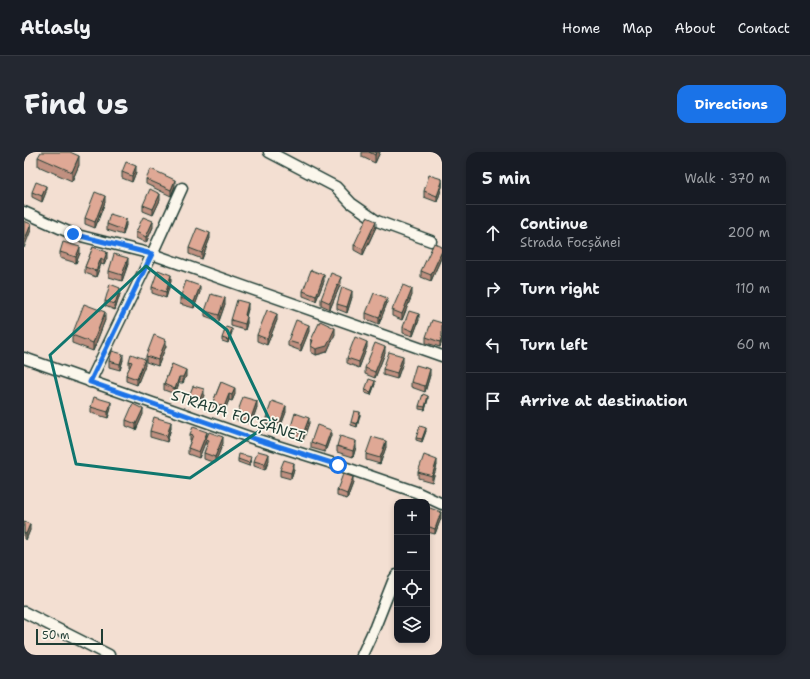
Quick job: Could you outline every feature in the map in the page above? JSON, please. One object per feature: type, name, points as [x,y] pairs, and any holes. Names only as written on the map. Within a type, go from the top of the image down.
[{"type":"street","points":[[269,152],[336,187],[351,203],[377,221],[431,241]]},
{"type":"street","points":[[90,382],[182,188]]},
{"type":"street","points":[[24,212],[73,234],[152,254],[442,356]]},
{"type":"street","name":"STRADA FOCȘĂNEI","points":[[24,358],[252,438],[338,465],[416,492],[442,504]]},
{"type":"street","points":[[362,655],[394,579]]},
{"type":"street","points":[[24,612],[109,655]]},
{"type":"highlighted area","points":[[146,266],[227,330],[271,423],[190,478],[76,464],[50,355]]},
{"type":"building","points":[[41,152],[70,152],[79,156],[72,172],[38,157]]},
{"type":"building","points":[[369,152],[376,152],[375,155]]},
{"type":"building","points":[[126,162],[136,166],[132,176],[122,172]]},
{"type":"building","points":[[151,169],[175,180],[171,190],[146,179]]},
{"type":"building","points":[[429,175],[442,179],[437,196],[424,191]]},
{"type":"building","points":[[36,182],[46,186],[42,196],[32,192]]},
{"type":"building","points":[[150,189],[160,194],[153,209],[143,205]]},
{"type":"building","points":[[95,192],[105,196],[95,222],[85,218]]},
{"type":"building","points":[[110,214],[126,219],[123,230],[107,224]]},
{"type":"building","points":[[143,217],[153,221],[146,237],[136,232]]},
{"type":"building","points":[[367,217],[376,221],[363,249],[354,245]]},
{"type":"building","points":[[24,221],[31,224],[24,242]]},
{"type":"building","points":[[197,228],[210,233],[202,253],[189,248]]},
{"type":"building","points":[[63,242],[80,247],[76,257],[60,252]]},
{"type":"building","points":[[434,243],[442,247],[442,251],[431,275],[421,271]]},
{"type":"building","points":[[93,247],[107,252],[104,260],[101,258],[96,271],[85,267]]},
{"type":"building","points":[[114,254],[128,258],[122,275],[109,271]]},
{"type":"building","points":[[158,270],[171,275],[166,292],[152,287]]},
{"type":"building","points":[[311,270],[324,275],[316,296],[303,291]]},
{"type":"building","points":[[331,273],[341,277],[330,303],[321,299]]},
{"type":"building","points":[[186,281],[200,286],[194,302],[180,298]]},
{"type":"building","points":[[110,284],[120,288],[115,304],[105,301]]},
{"type":"building","points":[[403,285],[412,289],[402,314],[392,310]]},
{"type":"building","points":[[342,287],[352,291],[347,307],[337,304]]},
{"type":"building","points":[[374,293],[387,298],[379,318],[366,313]]},
{"type":"building","points":[[211,294],[225,298],[219,315],[205,311]]},
{"type":"building","points":[[237,300],[248,303],[245,315],[247,317],[245,324],[231,320]]},
{"type":"building","points":[[84,304],[105,312],[93,343],[72,335]]},
{"type":"building","points":[[267,310],[277,314],[267,339],[257,335]]},
{"type":"building","points":[[409,311],[419,314],[413,331],[403,327]]},
{"type":"building","points":[[296,320],[309,325],[301,345],[288,341]]},
{"type":"building","points":[[432,320],[442,323],[442,336],[440,342],[426,337]]},
{"type":"building","points":[[320,321],[335,328],[327,346],[316,349],[311,346],[313,340],[311,340]]},
{"type":"building","points":[[226,327],[232,329],[228,340],[222,338]]},
{"type":"building","points":[[154,335],[166,340],[158,360],[146,356]]},
{"type":"building","points":[[355,337],[367,342],[359,362],[347,358]]},
{"type":"building","points":[[375,343],[385,347],[375,372],[365,368]]},
{"type":"building","points":[[112,351],[123,354],[120,364],[109,361]]},
{"type":"building","points":[[389,352],[403,356],[397,373],[383,369]]},
{"type":"building","points":[[131,354],[145,359],[137,379],[126,375],[132,362],[129,361]]},
{"type":"building","points":[[172,364],[186,370],[183,377],[179,377],[175,389],[164,384]]},
{"type":"building","points":[[416,365],[430,369],[425,386],[411,382]]},
{"type":"building","points":[[369,379],[375,381],[371,392],[365,390]]},
{"type":"building","points":[[221,382],[235,388],[232,395],[229,394],[224,407],[213,402]]},
{"type":"building","points":[[193,386],[204,389],[200,399],[189,396]]},
{"type":"building","points":[[423,394],[428,396],[425,407],[419,406]]},
{"type":"building","points":[[94,397],[111,402],[108,412],[91,407]]},
{"type":"building","points":[[243,397],[257,401],[251,418],[237,414]]},
{"type":"building","points":[[272,401],[286,406],[280,423],[266,418]]},
{"type":"building","points":[[133,404],[143,409],[136,424],[126,420]]},
{"type":"building","points":[[354,411],[360,412],[357,424],[351,422]]},
{"type":"building","points":[[295,413],[309,418],[303,434],[290,430]]},
{"type":"building","points":[[154,417],[171,422],[167,436],[150,431]]},
{"type":"building","points":[[317,425],[331,430],[325,447],[311,442]]},
{"type":"building","points":[[420,426],[426,428],[422,439],[416,438]]},
{"type":"building","points":[[193,427],[207,432],[199,452],[188,448],[193,435],[190,434]]},
{"type":"building","points":[[209,432],[223,437],[215,457],[204,453],[209,440],[206,439]]},
{"type":"building","points":[[340,436],[356,441],[353,451],[337,446]]},
{"type":"building","points":[[372,437],[386,441],[380,458],[366,454]]},
{"type":"building","points":[[258,451],[269,454],[265,464],[254,461]]},
{"type":"building","points":[[239,454],[251,457],[249,463],[238,459]]},
{"type":"building","points":[[424,455],[437,460],[432,476],[418,472]]},
{"type":"building","points":[[284,460],[294,463],[291,473],[280,470]]},
{"type":"building","points":[[343,474],[353,477],[347,494],[337,490]]},
{"type":"building","points":[[430,508],[441,512],[435,529],[430,527]]},
{"type":"building","points":[[24,522],[30,524],[26,534],[24,533]]},
{"type":"route","points":[[73,234],[152,254],[90,382],[252,438],[338,465]]}]
